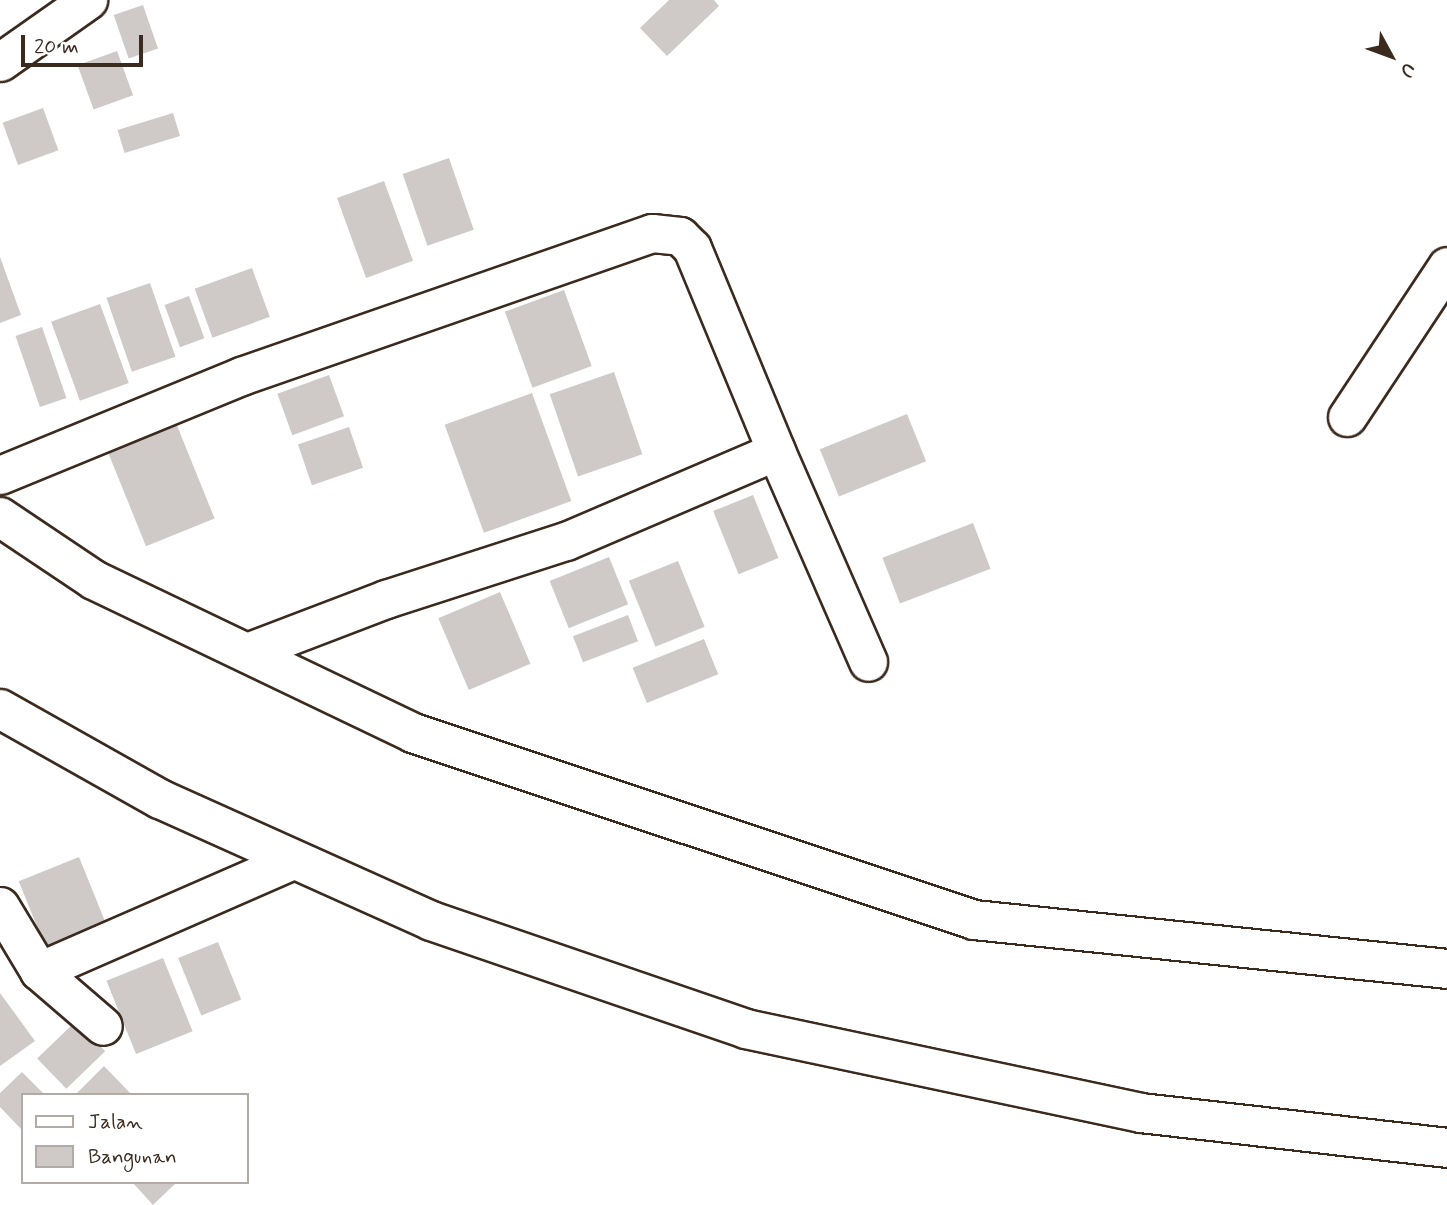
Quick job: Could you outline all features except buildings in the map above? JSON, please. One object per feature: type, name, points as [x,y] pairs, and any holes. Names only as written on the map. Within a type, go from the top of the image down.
[{"type":"main road","points":[[0,517],[94,580],[413,733],[974,920],[1447,970]]},
{"type":"main road","points":[[0,709],[160,799],[291,861],[431,921],[746,1029],[1141,1114],[1447,1148]]},
{"type":"street","points":[[0,62],[88,0]]},
{"type":"street","points":[[0,475],[241,376],[652,233],[680,236],[692,248],[867,662]]},
{"type":"street","points":[[1347,417],[1447,266]]},
{"type":"street","points":[[247,652],[386,599],[566,541],[776,451]]},
{"type":"street","points":[[39,971],[291,861]]},
{"type":"street","points":[[0,906],[39,971],[103,1026]]}]
